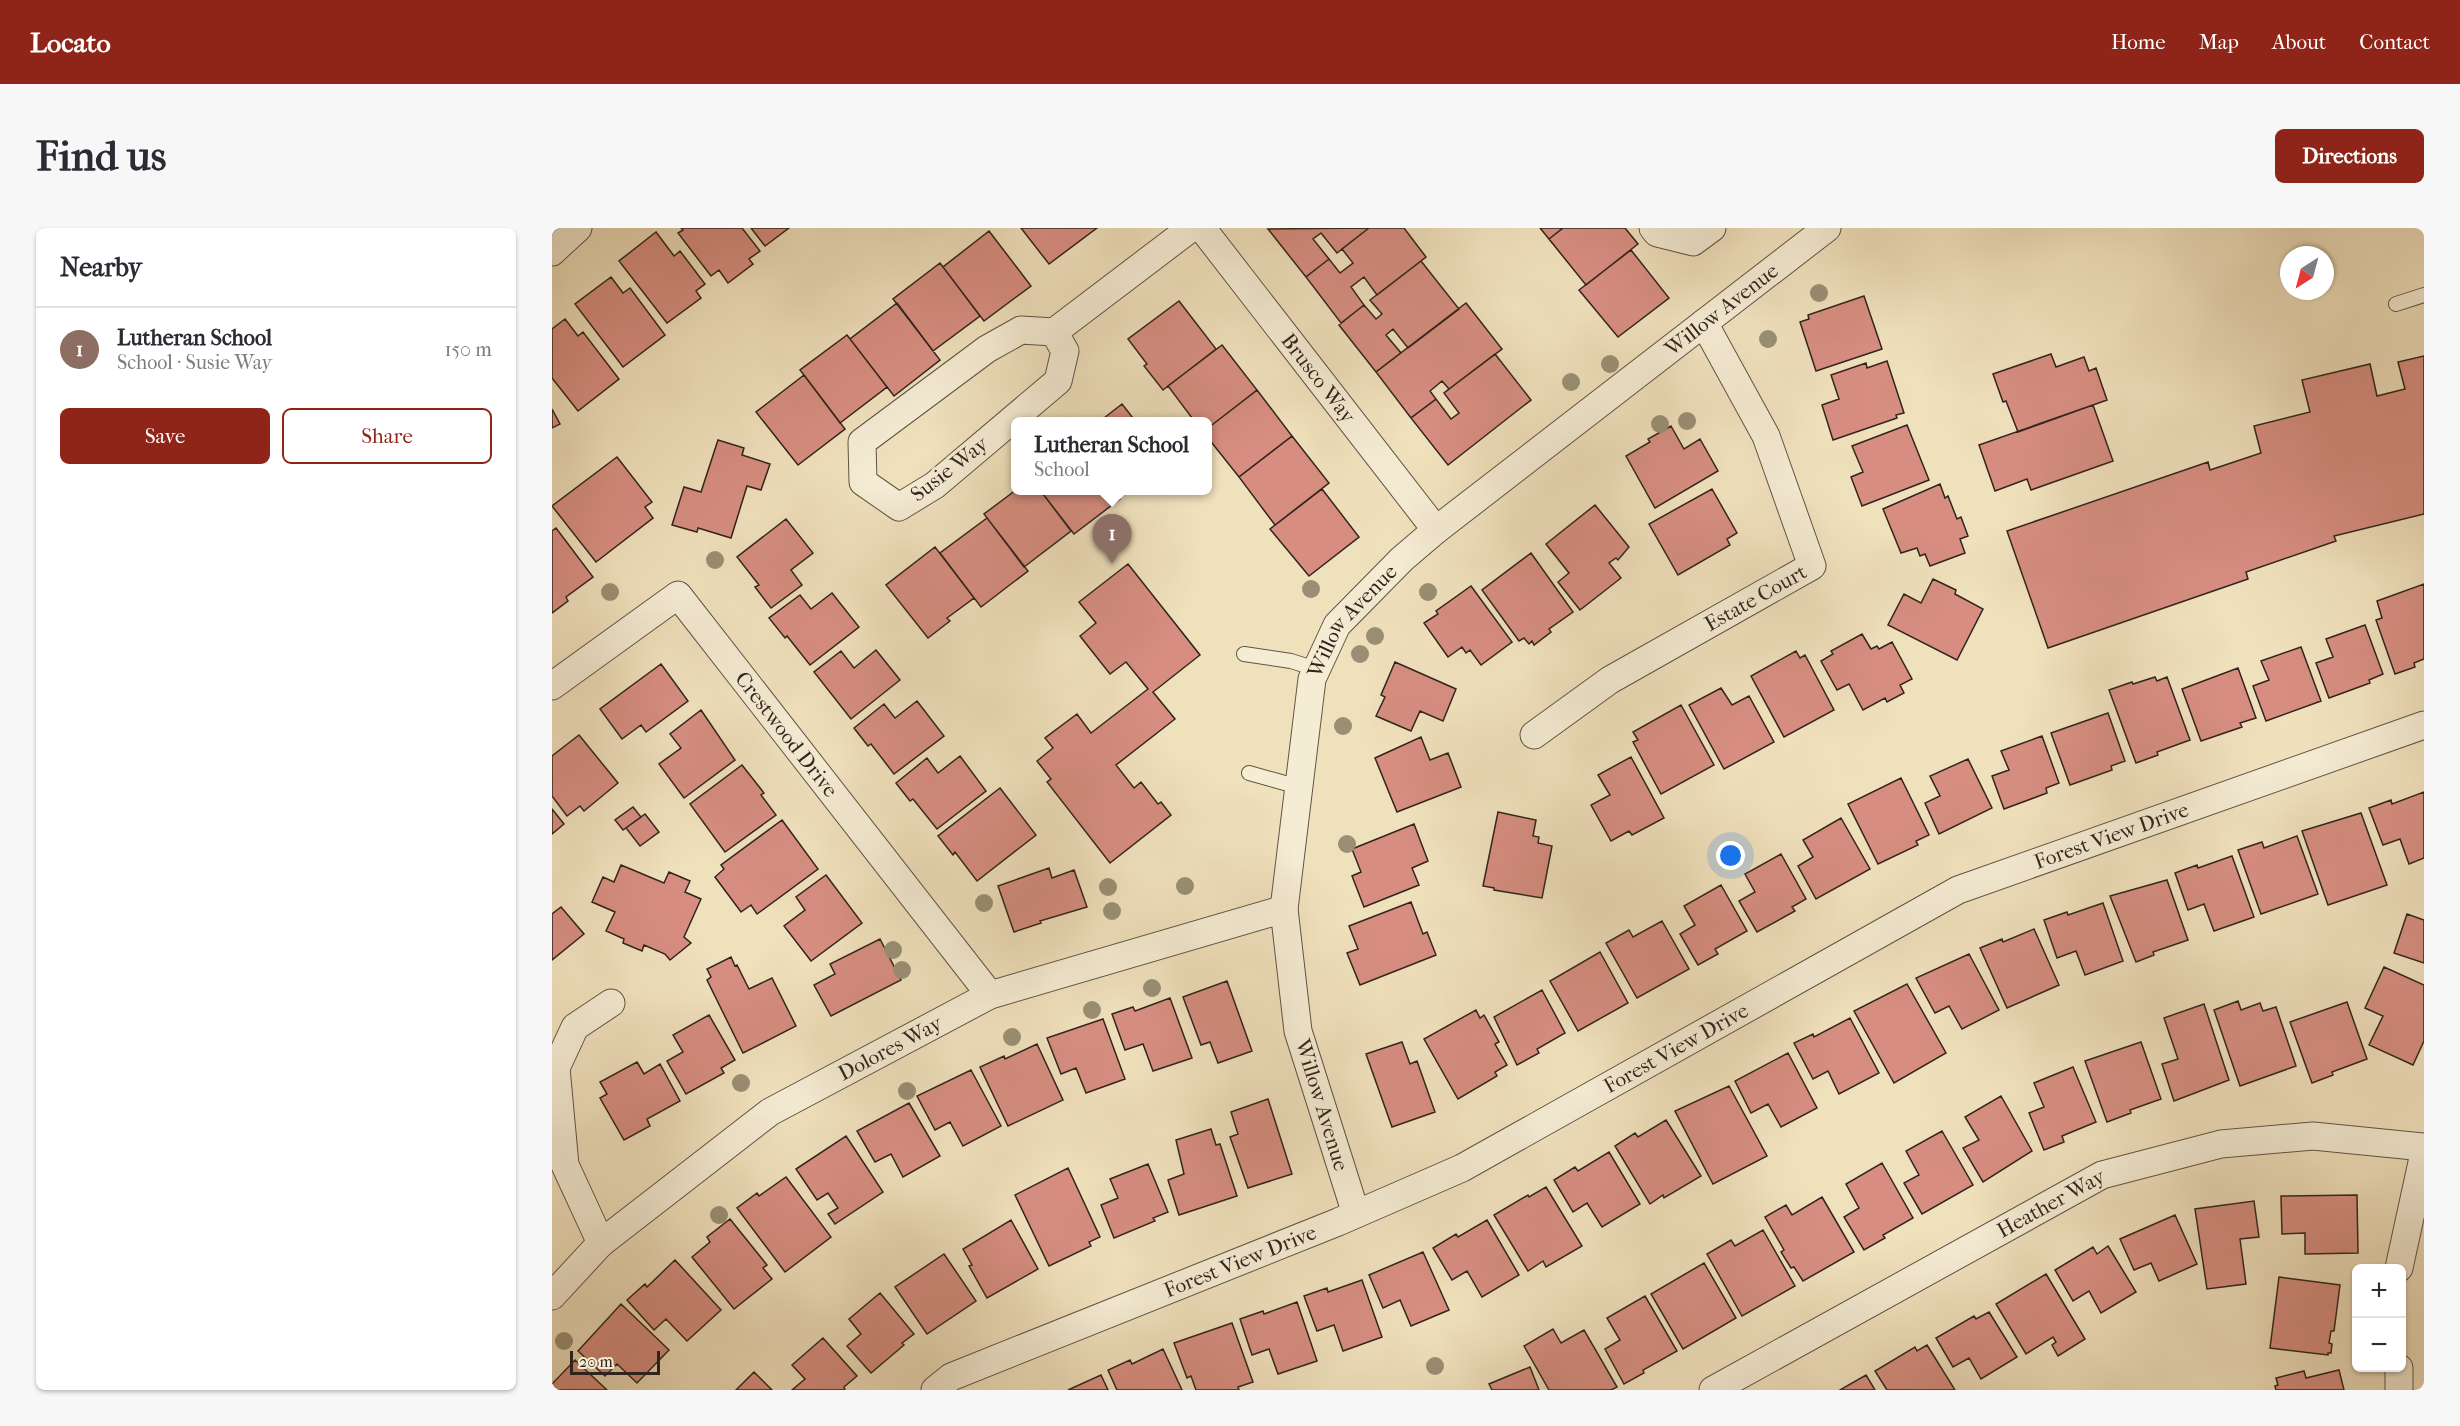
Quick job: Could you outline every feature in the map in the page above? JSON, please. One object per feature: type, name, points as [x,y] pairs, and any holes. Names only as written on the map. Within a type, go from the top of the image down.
[{"type":"street","points":[[552,252],[578,228]]},
{"type":"street","points":[[1054,332],[1191,228]]},
{"type":"street","name":"Brusco Way","points":[[1202,228],[1436,530]]},
{"type":"street","points":[[1653,228],[1657,233],[1693,242],[1712,228]]},
{"type":"street","name":"Willow Avenue","points":[[1356,1214],[1298,1031],[1284,909],[1312,679],[1337,625],[1402,559],[1436,530],[1827,228]]},
{"type":"street","name":"Estate Court","points":[[1534,735],[1610,680],[1812,566],[1766,436],[1704,323]]},
{"type":"street","name":"Susie Way","points":[[1011,421],[935,485],[899,507],[863,482],[862,442],[987,349],[1021,330],[1054,332],[1065,351],[1058,381],[1015,417]]},
{"type":"street","name":"Crestwood Drive","points":[[552,686],[678,595],[990,995]]},
{"type":"street","name":"Forest View Drive","points":[[935,1390],[951,1377],[1356,1214],[1462,1168],[1958,890],[2424,725]]},
{"type":"street","name":"Dolores Way","points":[[552,1296],[601,1243],[770,1112],[990,995],[1284,909]]},
{"type":"street","points":[[601,1243],[565,1165],[556,1068],[575,1027],[611,1003]]},
{"type":"street","name":"Heather Way","points":[[1713,1390],[2102,1174],[2221,1144],[2313,1136],[2424,1147]]},
{"type":"street","points":[[2400,1264],[2424,1153]]},
{"type":"street","points":[[2399,1372],[2399,1390]]},
{"type":"lane","points":[[2396,304],[2424,295]]},
{"type":"lane","points":[[1244,654],[1291,661],[1316,669]]},
{"type":"lane","points":[[1249,773],[1299,787]]},
{"type":"building","points":[[681,228],[742,228],[760,251],[749,259],[753,264],[728,283],[719,270],[711,276],[678,233],[683,230]]},
{"type":"building","points":[[751,228],[789,228],[765,246]]},
{"type":"building","points":[[1021,228],[1097,228],[1049,264]]},
{"type":"building","points":[[1369,228],[1404,228],[1426,257],[1377,295],[1364,277],[1351,287],[1364,305],[1341,323],[1306,277],[1329,259],[1340,273],[1353,263],[1342,249]]},
{"type":"building","points":[[1369,228],[1337,253],[1321,233],[1313,239],[1329,259],[1306,277],[1268,229]]},
{"type":"building","points":[[1540,228],[1563,228],[1549,239]]},
{"type":"building","points":[[1563,228],[1625,228],[1638,244],[1586,285],[1549,239]]},
{"type":"building","points":[[989,231],[1031,286],[984,321],[943,267]]},
{"type":"building","points":[[656,232],[674,256],[680,251],[705,284],[696,291],[701,298],[667,323],[619,261]]},
{"type":"building","points":[[1631,250],[1669,298],[1618,337],[1579,290]]},
{"type":"building","points":[[1421,261],[1459,309],[1408,348],[1393,329],[1386,335],[1401,353],[1376,372],[1339,325],[1364,305],[1376,319],[1382,314],[1370,300]]},
{"type":"building","points":[[940,263],[980,316],[933,351],[893,299]]},
{"type":"building","points":[[611,277],[623,293],[630,288],[665,335],[623,367],[575,304]]},
{"type":"building","points":[[1864,296],[1882,349],[1816,371],[1800,322],[1809,319],[1808,315]]},
{"type":"building","points":[[1179,301],[1216,349],[1163,390],[1144,366],[1147,364],[1128,339]]},
{"type":"building","points":[[897,303],[940,360],[894,396],[850,339]]},
{"type":"building","points":[[1466,303],[1502,349],[1449,389],[1442,381],[1430,391],[1436,399],[1411,418],[1376,372]]},
{"type":"building","points":[[565,319],[578,336],[583,332],[619,379],[578,411],[552,378],[552,329]]},
{"type":"building","points":[[847,335],[887,387],[840,423],[800,370]]},
{"type":"building","points":[[1222,345],[1257,390],[1212,425],[1212,417],[1191,417],[1168,386]]},
{"type":"building","points":[[1495,354],[1531,400],[1448,465],[1411,418],[1436,399],[1451,419],[1459,413],[1444,393]]},
{"type":"building","points":[[2051,354],[2056,367],[2084,357],[2089,371],[2096,368],[2107,400],[2018,432],[2006,401],[2003,402],[1993,374]]},
{"type":"building","points":[[2424,356],[2424,514],[2334,536],[2336,541],[2246,572],[2248,579],[2048,648],[2007,531],[2208,462],[2210,470],[2261,453],[2254,426],[2310,412],[2302,380],[2370,364],[2377,396],[2405,389],[2398,362]]},
{"type":"building","points":[[1887,361],[1904,413],[1896,415],[1897,418],[1833,440],[1822,405],[1839,399],[1831,375],[1866,363],[1867,368]]},
{"type":"building","points":[[804,375],[845,429],[798,465],[756,412]]},
{"type":"building","points":[[1257,390],[1292,436],[1239,477],[1212,443],[1212,425]]},
{"type":"building","points":[[1122,404],[1132,417],[1105,417]]},
{"type":"building","points":[[2093,405],[2113,461],[2031,490],[2027,479],[1995,491],[1979,445]]},
{"type":"building","points":[[552,409],[560,424],[552,428]]},
{"type":"building","points":[[1907,425],[1929,480],[1862,506],[1851,477],[1863,472],[1852,446]]},
{"type":"building","points":[[1671,426],[1684,449],[1700,439],[1718,471],[1655,508],[1626,456],[1650,442],[1648,439]]},
{"type":"building","points":[[1292,436],[1329,483],[1275,525],[1239,477]]},
{"type":"building","points":[[718,440],[744,448],[742,455],[770,464],[761,490],[747,486],[731,538],[698,528],[697,532],[672,525],[684,487],[701,492]]},
{"type":"building","points":[[617,457],[652,502],[645,507],[653,518],[596,562],[552,506]]},
{"type":"building","points":[[1940,484],[1945,498],[1948,496],[1957,519],[1961,517],[1968,536],[1960,539],[1965,553],[1930,566],[1925,554],[1920,556],[1917,548],[1901,553],[1883,509]]},
{"type":"building","points":[[1322,489],[1359,537],[1309,576],[1270,529]]},
{"type":"building","points":[[1712,489],[1737,533],[1727,539],[1730,545],[1678,575],[1649,524]]},
{"type":"building","points":[[1011,494],[1044,495],[1071,531],[1024,567],[984,514]]},
{"type":"building","points":[[1044,495],[1117,495],[1120,499],[1074,534]]},
{"type":"building","points":[[1595,505],[1629,547],[1618,560],[1616,558],[1609,563],[1621,578],[1580,610],[1558,582],[1569,573],[1546,544]]},
{"type":"building","points":[[987,518],[1028,571],[981,607],[940,553]]},
{"type":"building","points":[[786,519],[813,553],[791,570],[802,585],[771,608],[755,587],[759,585],[737,557]]},
{"type":"building","points":[[556,528],[593,577],[566,597],[568,601],[552,613],[552,531]]},
{"type":"building","points":[[935,547],[974,598],[947,618],[950,621],[928,638],[886,585]]},
{"type":"building","points":[[1531,553],[1573,612],[1549,629],[1551,632],[1534,645],[1532,641],[1529,644],[1524,638],[1519,641],[1482,590]]},
{"type":"building","points":[[1128,564],[1200,655],[1153,692],[1175,719],[1116,765],[1134,788],[1141,782],[1158,804],[1161,802],[1171,815],[1110,863],[1047,782],[1051,779],[1037,761],[1053,748],[1045,738],[1077,714],[1091,733],[1148,689],[1126,662],[1110,674],[1080,636],[1096,623],[1079,602]]},
{"type":"building","points":[[1933,579],[1956,590],[1955,594],[1983,609],[1957,660],[1888,625],[1904,594],[1921,603]]},
{"type":"building","points":[[2424,584],[2424,659],[2414,663],[2415,667],[2395,674],[2376,620],[2382,618],[2377,601]]},
{"type":"building","points":[[1471,586],[1512,642],[1481,665],[1470,650],[1466,653],[1462,647],[1448,657],[1424,623],[1438,614],[1436,611]]},
{"type":"building","points":[[832,593],[859,627],[810,665],[769,618],[800,595],[811,609]]},
{"type":"building","points":[[2365,625],[2383,674],[2369,680],[2370,683],[2329,698],[2316,663],[2333,657],[2326,639]]},
{"type":"building","points":[[1862,634],[1871,649],[1877,646],[1879,649],[1892,642],[1912,679],[1900,685],[1904,693],[1887,702],[1885,698],[1863,710],[1849,684],[1837,690],[1821,661],[1833,654],[1831,651]]},
{"type":"building","points":[[2301,647],[2321,701],[2266,721],[2253,686],[2269,680],[2261,661]]},
{"type":"building","points":[[876,650],[900,680],[851,719],[814,672],[841,651],[854,668]]},
{"type":"building","points":[[1796,651],[1800,658],[1805,655],[1834,710],[1784,737],[1751,676]]},
{"type":"building","points":[[1395,662],[1456,689],[1443,721],[1420,711],[1411,731],[1376,716],[1385,697],[1381,695]]},
{"type":"building","points":[[661,664],[688,701],[646,732],[641,725],[622,739],[600,709]]},
{"type":"building","points":[[2238,668],[2256,718],[2240,723],[2242,727],[2201,741],[2182,689]]},
{"type":"building","points":[[2155,677],[2157,681],[2167,677],[2190,740],[2157,752],[2158,755],[2136,763],[2109,690]]},
{"type":"building","points":[[1721,688],[1732,705],[1749,696],[1774,742],[1724,769],[1689,705]]},
{"type":"building","points":[[917,701],[944,736],[894,774],[871,744],[868,746],[854,728],[884,704],[895,718]]},
{"type":"building","points":[[1681,705],[1714,765],[1661,794],[1633,742],[1638,740],[1633,732]]},
{"type":"building","points":[[701,710],[735,760],[684,798],[659,764],[681,748],[670,734]]},
{"type":"building","points":[[2108,713],[2125,761],[2111,766],[2112,770],[2070,785],[2051,733]]},
{"type":"building","points":[[579,735],[618,783],[584,811],[580,806],[567,816],[552,796],[552,756]]},
{"type":"building","points":[[2042,736],[2059,783],[2046,788],[2047,793],[2004,809],[1992,776],[2009,770],[2001,751]]},
{"type":"building","points":[[1421,737],[1430,760],[1448,753],[1461,787],[1397,812],[1375,758]]},
{"type":"building","points":[[960,756],[986,791],[937,829],[913,799],[910,801],[896,783],[927,758],[938,773]]},
{"type":"building","points":[[1631,757],[1664,818],[1632,835],[1629,831],[1611,841],[1591,805],[1610,795],[1598,775]]},
{"type":"building","points":[[1968,759],[1992,808],[1939,834],[1925,803],[1940,796],[1930,776]]},
{"type":"building","points":[[742,765],[764,793],[761,795],[776,815],[725,852],[690,804]]},
{"type":"building","points":[[1901,778],[1929,835],[1916,841],[1918,845],[1878,864],[1848,804]]},
{"type":"building","points":[[1000,788],[1036,835],[977,881],[955,852],[953,855],[938,836]]},
{"type":"building","points":[[2424,792],[2424,858],[2409,864],[2400,839],[2383,845],[2369,808],[2391,800],[2392,804]]},
{"type":"building","points":[[633,807],[641,817],[623,830],[615,820]]},
{"type":"building","points":[[552,809],[564,824],[552,834]]},
{"type":"building","points":[[1498,812],[1536,820],[1533,836],[1539,837],[1538,843],[1552,846],[1542,898],[1483,886]]},
{"type":"building","points":[[2361,813],[2387,885],[2328,905],[2302,831]]},
{"type":"building","points":[[645,814],[659,832],[640,846],[626,828]]},
{"type":"building","points":[[1841,818],[1870,869],[1816,899],[1798,866],[1813,857],[1803,840]]},
{"type":"building","points":[[782,820],[818,869],[757,914],[751,905],[741,912],[715,877],[724,869],[721,865]]},
{"type":"building","points":[[1414,824],[1428,861],[1412,868],[1419,885],[1364,907],[1352,876],[1361,872],[1352,849]]},
{"type":"building","points":[[2297,836],[2318,894],[2261,914],[2238,850],[2262,842],[2264,848]]},
{"type":"building","points":[[1781,854],[1806,899],[1792,907],[1795,911],[1757,932],[1739,901],[1755,892],[1745,874]]},
{"type":"building","points":[[2232,856],[2254,917],[2214,931],[2204,904],[2188,910],[2175,873]]},
{"type":"building","points":[[621,865],[664,883],[669,872],[690,881],[685,892],[701,899],[684,937],[691,943],[670,960],[665,954],[644,945],[642,951],[623,943],[624,939],[606,931],[615,912],[592,902],[603,877],[614,882]]},
{"type":"building","points":[[1049,868],[1052,878],[1074,870],[1087,907],[1040,921],[1041,923],[1014,932],[998,886]]},
{"type":"building","points":[[826,875],[862,923],[811,961],[784,926],[805,910],[796,897]]},
{"type":"building","points":[[2167,880],[2188,940],[2153,952],[2154,955],[2136,962],[2110,896]]},
{"type":"building","points":[[1721,885],[1747,931],[1715,949],[1718,954],[1698,965],[1680,934],[1695,925],[1684,906]]},
{"type":"building","points":[[1411,902],[1423,934],[1427,932],[1436,955],[1360,985],[1347,953],[1358,949],[1349,926]]},
{"type":"building","points":[[2103,903],[2123,961],[2085,975],[2076,951],[2057,958],[2044,920],[2067,912],[2068,915]]},
{"type":"building","points":[[561,907],[584,934],[552,960],[552,914]]},
{"type":"building","points":[[2407,914],[2424,920],[2424,963],[2394,953]]},
{"type":"building","points":[[1662,921],[1689,969],[1637,998],[1606,943],[1629,930],[1633,937]]},
{"type":"building","points":[[2034,929],[2059,985],[2007,1008],[1980,948],[2002,939],[2003,942]]},
{"type":"building","points":[[880,939],[901,980],[831,1016],[814,985],[835,974],[830,964]]},
{"type":"building","points":[[1600,952],[1628,1003],[1578,1031],[1550,981]]},
{"type":"building","points":[[1969,954],[1999,1010],[1962,1029],[1949,1006],[1935,1013],[1916,978]]},
{"type":"building","points":[[731,957],[749,989],[772,978],[796,1026],[743,1053],[707,980],[711,977],[707,969]]},
{"type":"building","points":[[2384,967],[2424,985],[2424,1041],[2413,1065],[2369,1045],[2383,1016],[2365,1008]]},
{"type":"building","points":[[1227,981],[1252,1051],[1218,1063],[1210,1042],[1201,1045],[1183,997]]},
{"type":"building","points":[[1907,984],[1946,1053],[1894,1083],[1854,1011]]},
{"type":"building","points":[[1542,990],[1565,1033],[1537,1049],[1539,1053],[1517,1065],[1494,1017]]},
{"type":"building","points":[[1170,998],[1192,1058],[1153,1071],[1143,1044],[1125,1050],[1112,1014],[1133,1007],[1135,1011]]},
{"type":"building","points":[[2238,1001],[2241,1010],[2260,1003],[2263,1011],[2276,1007],[2296,1066],[2240,1086],[2214,1010]]},
{"type":"building","points":[[2347,1002],[2367,1059],[2332,1072],[2333,1075],[2312,1083],[2290,1022]]},
{"type":"building","points":[[2204,1004],[2229,1080],[2174,1101],[2162,1064],[2178,1059],[2164,1018]]},
{"type":"building","points":[[1476,1010],[1480,1018],[1484,1015],[1499,1042],[1495,1044],[1507,1065],[1495,1072],[1497,1076],[1458,1099],[1424,1039]]},
{"type":"building","points":[[709,1015],[735,1060],[721,1068],[724,1073],[686,1094],[667,1061],[683,1052],[673,1035]]},
{"type":"building","points":[[1850,1018],[1879,1073],[1839,1094],[1828,1071],[1813,1079],[1794,1043],[1813,1034],[1814,1037]]},
{"type":"building","points":[[1103,1019],[1125,1079],[1086,1093],[1076,1068],[1061,1074],[1047,1038]]},
{"type":"building","points":[[1402,1042],[1410,1064],[1417,1061],[1435,1112],[1392,1127],[1366,1054]]},
{"type":"building","points":[[2141,1042],[2161,1099],[2130,1110],[2131,1113],[2107,1122],[2085,1061]]},
{"type":"building","points":[[1037,1044],[1063,1100],[1008,1126],[980,1067],[1004,1056],[1005,1059]]},
{"type":"building","points":[[1788,1053],[1817,1108],[1781,1127],[1768,1104],[1751,1113],[1735,1081]]},
{"type":"building","points":[[637,1062],[644,1074],[660,1064],[680,1101],[647,1119],[650,1126],[624,1140],[600,1098],[607,1094],[600,1082]]},
{"type":"building","points":[[2073,1067],[2096,1122],[2062,1136],[2064,1142],[2044,1150],[2029,1113],[2044,1107],[2034,1083]]},
{"type":"building","points":[[971,1070],[1001,1126],[963,1146],[950,1122],[935,1130],[917,1096]]},
{"type":"building","points":[[1729,1086],[1767,1156],[1713,1184],[1675,1111]]},
{"type":"building","points":[[2001,1096],[2032,1151],[1983,1182],[1963,1148],[1979,1140],[1965,1117]]},
{"type":"building","points":[[1268,1099],[1292,1174],[1248,1188],[1230,1137],[1238,1134],[1231,1112]]},
{"type":"building","points":[[909,1103],[940,1156],[903,1177],[891,1154],[875,1162],[857,1131]]},
{"type":"building","points":[[1666,1120],[1701,1176],[1650,1204],[1615,1146],[1635,1133],[1638,1137]]},
{"type":"building","points":[[1211,1129],[1216,1145],[1220,1144],[1237,1196],[1179,1215],[1168,1180],[1184,1174],[1176,1140]]},
{"type":"building","points":[[1942,1131],[1973,1185],[1922,1214],[1904,1183],[1919,1175],[1906,1151]]},
{"type":"building","points":[[846,1136],[883,1192],[835,1224],[828,1214],[838,1208],[828,1193],[817,1200],[796,1169]]},
{"type":"building","points":[[1609,1152],[1640,1204],[1602,1227],[1587,1203],[1573,1212],[1554,1180],[1575,1167],[1578,1171]]},
{"type":"building","points":[[1882,1163],[1913,1218],[1883,1235],[1885,1238],[1864,1250],[1844,1217],[1859,1208],[1846,1184]]},
{"type":"building","points":[[1148,1164],[1168,1212],[1153,1218],[1155,1221],[1114,1238],[1101,1205],[1118,1198],[1110,1179]]},
{"type":"building","points":[[1068,1168],[1100,1237],[1089,1242],[1091,1246],[1049,1266],[1015,1195]]},
{"type":"building","points":[[786,1177],[831,1237],[785,1272],[737,1208],[757,1193],[759,1196]]},
{"type":"building","points":[[1546,1187],[1582,1246],[1546,1267],[1543,1261],[1528,1271],[1494,1215]]},
{"type":"building","points":[[2357,1195],[2358,1253],[2305,1254],[2305,1233],[2282,1234],[2281,1196]]},
{"type":"building","points":[[1822,1197],[1854,1252],[1803,1281],[1781,1252],[1784,1250],[1765,1217],[1786,1205],[1792,1215]]},
{"type":"building","points":[[2254,1201],[2259,1237],[2240,1239],[2246,1284],[2207,1289],[2195,1209]]},
{"type":"building","points":[[2175,1215],[2197,1264],[2159,1281],[2151,1263],[2134,1270],[2120,1239]]},
{"type":"building","points":[[730,1219],[767,1265],[763,1268],[772,1279],[734,1309],[692,1257],[710,1242],[707,1237]]},
{"type":"building","points":[[1011,1220],[1038,1269],[987,1298],[969,1266],[972,1265],[963,1249]]},
{"type":"building","points":[[1487,1220],[1519,1275],[1482,1297],[1467,1271],[1452,1280],[1433,1248],[1456,1234],[1458,1237]]},
{"type":"building","points":[[1763,1230],[1795,1286],[1742,1316],[1707,1254],[1731,1240],[1735,1246]]},
{"type":"building","points":[[2108,1246],[2136,1292],[2101,1313],[2089,1291],[2073,1301],[2055,1270],[2093,1247],[2097,1254]]},
{"type":"building","points":[[1423,1252],[1449,1310],[1411,1326],[1400,1300],[1383,1308],[1369,1275]]},
{"type":"building","points":[[944,1254],[976,1301],[927,1334],[895,1287]]},
{"type":"building","points":[[675,1260],[721,1310],[687,1341],[666,1319],[654,1330],[627,1300],[645,1284],[647,1287]]},
{"type":"building","points":[[1704,1263],[1736,1318],[1683,1349],[1651,1294]]},
{"type":"building","points":[[2046,1274],[2085,1339],[2058,1356],[2052,1345],[2056,1342],[2053,1337],[2026,1354],[1996,1304]]},
{"type":"building","points":[[2279,1277],[2340,1285],[2334,1331],[2331,1331],[2329,1343],[2332,1344],[2331,1353],[2328,1355],[2270,1348]]},
{"type":"building","points":[[1362,1280],[1382,1337],[1343,1351],[1334,1325],[1317,1331],[1304,1296],[1327,1288],[1328,1292]]},
{"type":"building","points":[[880,1293],[914,1334],[871,1373],[847,1346],[861,1334],[849,1319]]},
{"type":"building","points":[[1645,1296],[1677,1351],[1643,1370],[1644,1373],[1624,1384],[1605,1349],[1620,1340],[1607,1318]]},
{"type":"building","points":[[1297,1302],[1317,1361],[1278,1374],[1269,1349],[1252,1355],[1240,1319],[1263,1311],[1264,1314]]},
{"type":"building","points":[[621,1304],[669,1350],[637,1383],[617,1364],[605,1376],[578,1351]]},
{"type":"building","points":[[1989,1312],[2017,1357],[1981,1379],[1969,1358],[1953,1367],[1936,1338],[1974,1316],[1976,1319]]},
{"type":"building","points":[[1232,1323],[1253,1382],[1238,1387],[1239,1390],[1196,1390],[1191,1376],[1187,1378],[1174,1343]]},
{"type":"building","points":[[1553,1329],[1561,1343],[1584,1330],[1617,1387],[1611,1390],[1549,1390],[1524,1346]]},
{"type":"building","points":[[823,1338],[857,1376],[844,1387],[845,1390],[792,1390],[805,1379],[792,1365]]},
{"type":"building","points":[[1927,1345],[1955,1390],[1887,1390],[1875,1371],[1915,1347],[1917,1351]]},
{"type":"building","points":[[1163,1349],[1182,1390],[1117,1390],[1108,1370],[1130,1360],[1132,1364]]},
{"type":"building","points":[[575,1360],[607,1390],[552,1390],[552,1384]]},
{"type":"building","points":[[1530,1367],[1539,1390],[1492,1390],[1489,1384]]},
{"type":"building","points":[[2339,1370],[2344,1390],[2276,1390],[2275,1386],[2278,1385],[2276,1378],[2304,1371],[2306,1378]]},
{"type":"building","points":[[754,1372],[772,1390],[736,1390]]},
{"type":"building","points":[[1101,1375],[1108,1390],[1068,1390]]},
{"type":"building","points":[[1866,1375],[1875,1390],[1840,1390]]},
{"type":"place","name":"Lutheran School","points":[[1112,564]]}]
